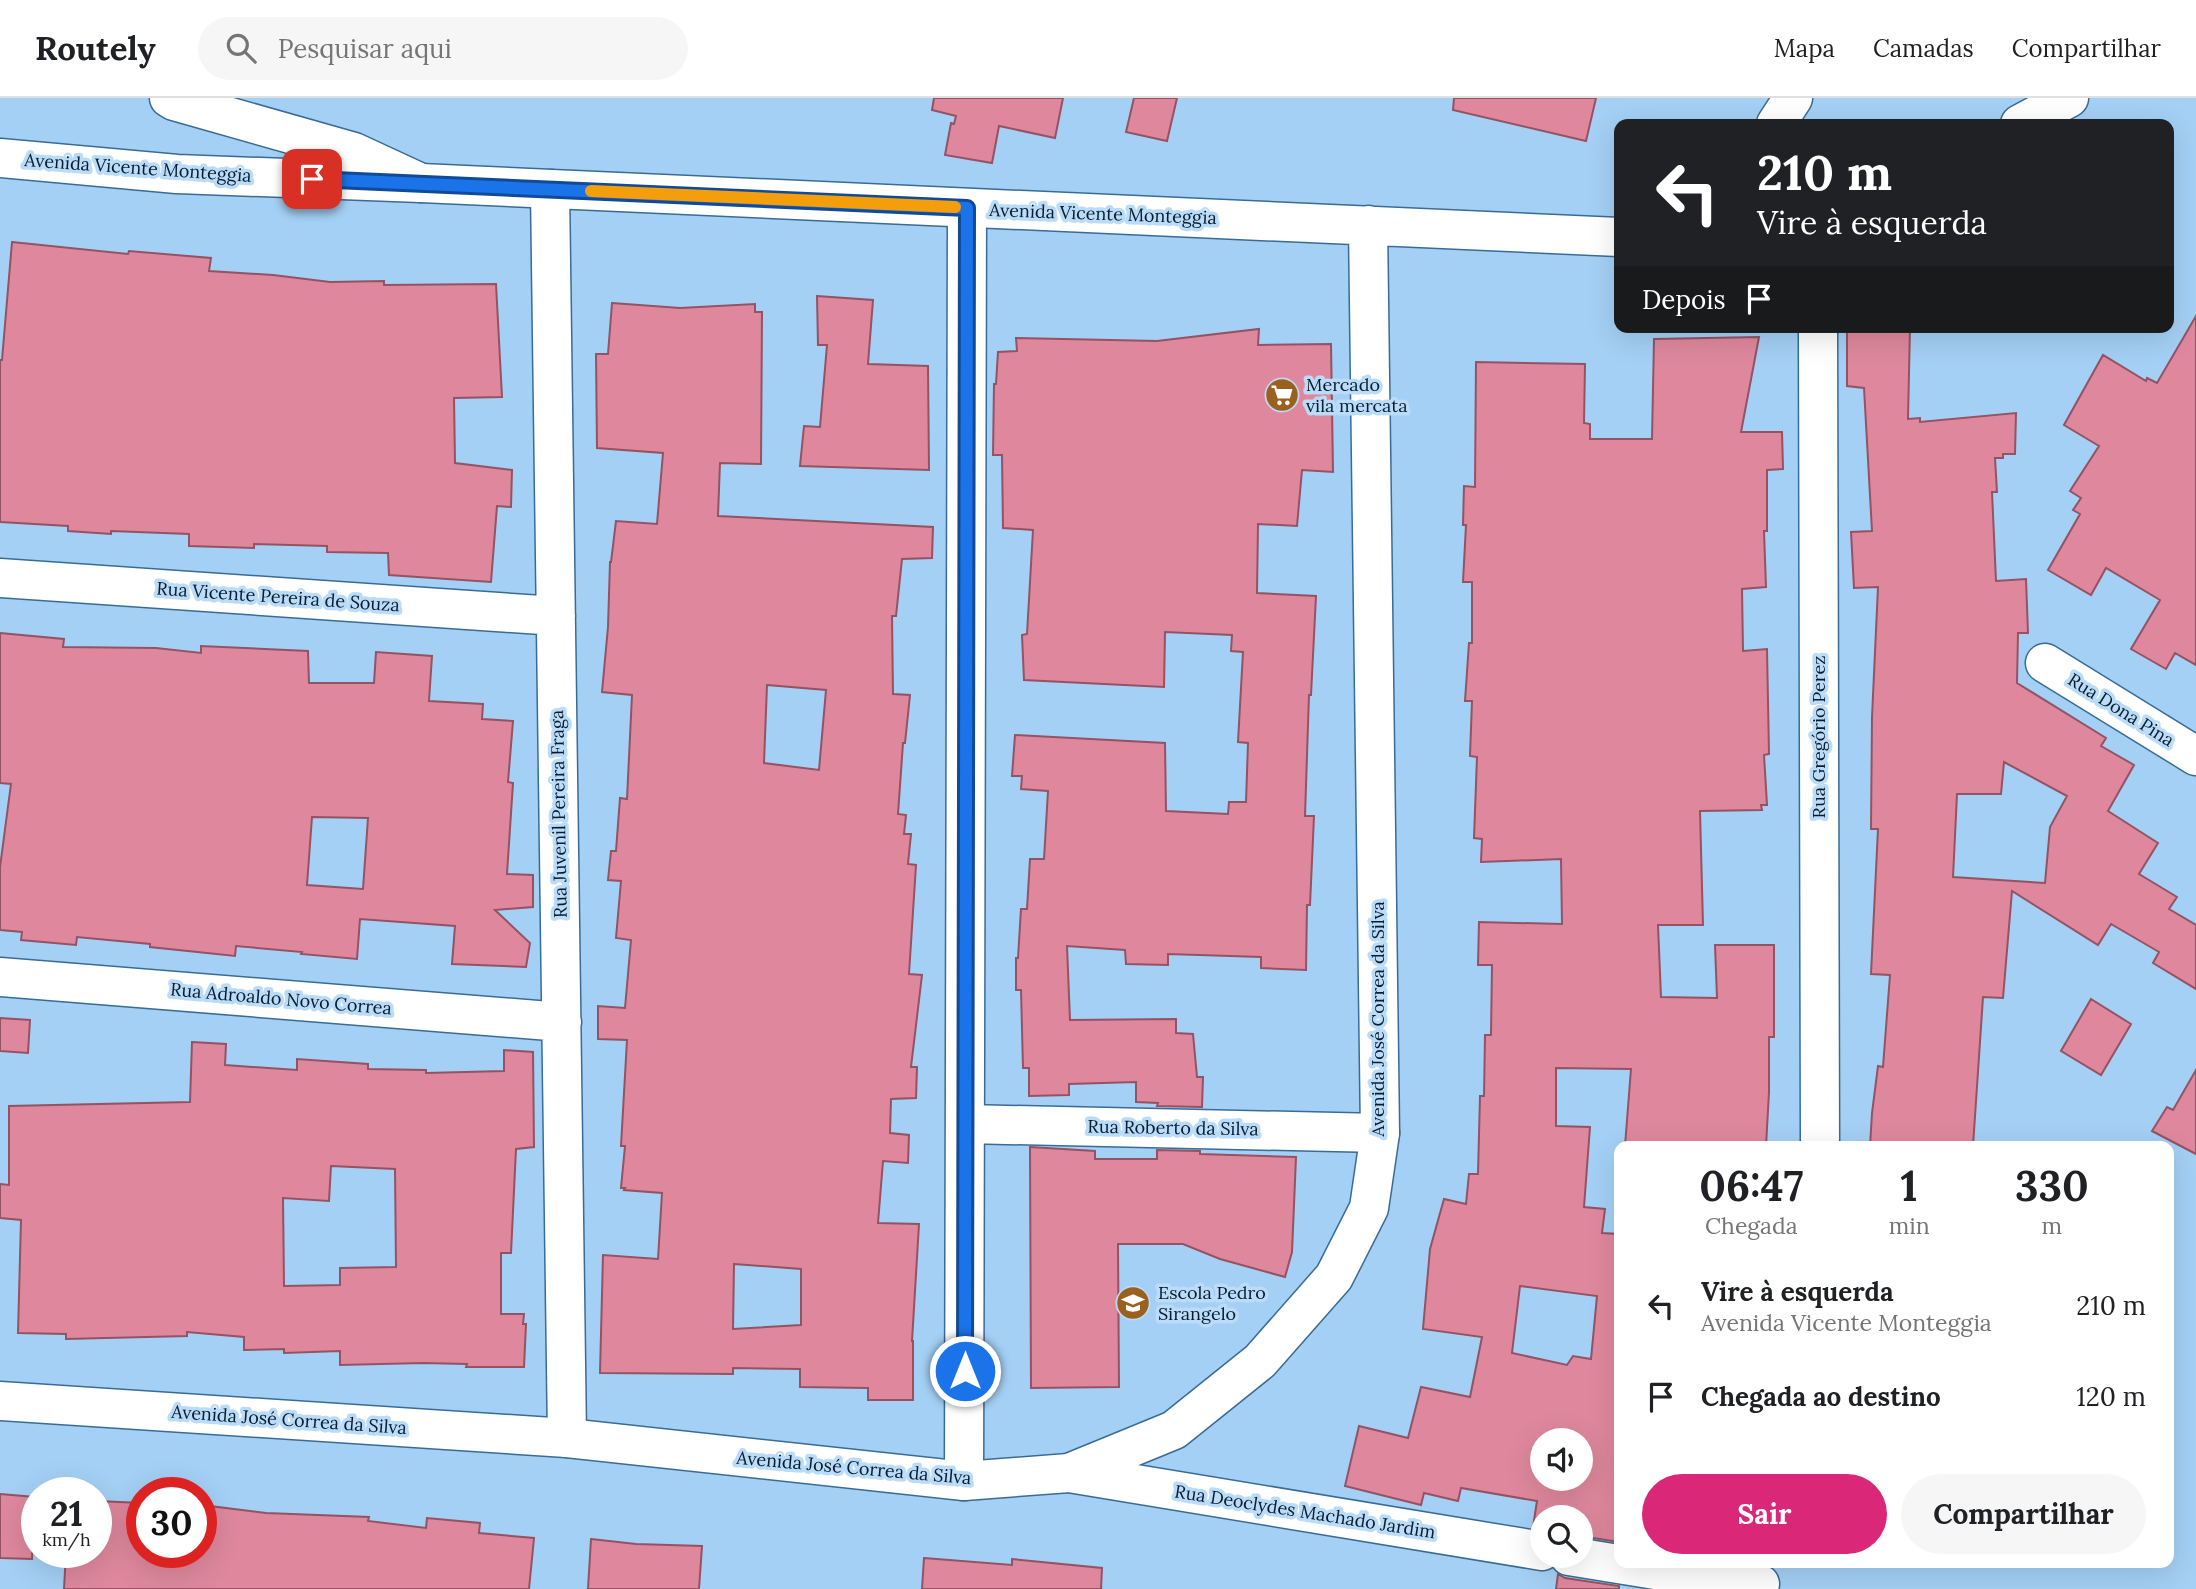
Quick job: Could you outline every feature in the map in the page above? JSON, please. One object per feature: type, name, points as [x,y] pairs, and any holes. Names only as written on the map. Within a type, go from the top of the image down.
[{"type":"street","points":[[169,98],[174,102],[354,152],[421,183]]},
{"type":"street","points":[[1779,119],[1793,98]]},
{"type":"street","points":[[2029,119],[2069,98]]},
{"type":"street","name":"Avenida Vicente Monteggia","points":[[0,158],[177,174],[1614,237]]},
{"type":"street","name":"Rua Juvenil Pereira Fraga","points":[[550,189],[567,1438]]},
{"type":"street","points":[[964,1481],[967,208]]},
{"type":"street","name":"Avenida José Correa da Silva","points":[[0,1401],[567,1438],[964,1481],[1069,1473],[1174,1430],[1260,1361],[1334,1277],[1369,1208],[1381,1133],[1368,225]]},
{"type":"street","name":"Rua Gregório Perez","points":[[1818,333],[1820,1141]]},
{"type":"street","name":"Rua Vicente Pereira de Souza","points":[[0,578],[556,616]]},
{"type":"street","name":"Rua Dona Pina","points":[[2045,663],[2196,756]]},
{"type":"street","name":"Rua Adroaldo Novo Correa","points":[[0,977],[562,1022]]},
{"type":"street","name":"Rua Roberto da Silva","points":[[965,1124],[1381,1133]]},
{"type":"street","name":"Rua Deoclydes Machado Jardim","points":[[1069,1473],[1530,1549]]},
{"type":"street","points":[[1593,1560],[1614,1564]]},
{"type":"street","points":[[1638,1568],[1760,1584]]},
{"type":"building","points":[[934,98],[1063,98],[1055,138],[999,126],[992,163],[945,155],[951,123],[954,124],[956,116],[932,110]]},
{"type":"building","points":[[1134,98],[1177,98],[1167,141],[1126,132]]},
{"type":"building","points":[[1454,98],[1596,98],[1586,141],[1453,110]]},
{"type":"building","points":[[12,242],[128,254],[129,251],[211,258],[209,271],[330,282],[384,281],[384,285],[496,284],[502,397],[454,398],[455,463],[512,470],[511,507],[497,506],[491,582],[389,575],[388,553],[327,552],[327,546],[189,546],[189,534],[111,531],[111,534],[68,531],[68,526],[0,522],[0,360]]},
{"type":"building","points":[[817,296],[873,300],[868,364],[928,366],[929,470],[800,466],[804,426],[820,427],[827,345],[818,345]]},
{"type":"building","points":[[612,303],[680,308],[755,304],[755,312],[762,312],[761,464],[720,463],[718,516],[933,527],[932,558],[902,559],[896,616],[892,616],[893,694],[910,695],[903,743],[898,814],[906,815],[904,834],[911,834],[908,864],[916,865],[909,974],[922,975],[911,1067],[917,1067],[916,1098],[891,1099],[890,1133],[909,1135],[908,1163],[883,1161],[878,1223],[919,1224],[912,1341],[913,1400],[868,1400],[868,1388],[800,1387],[800,1369],[733,1368],[733,1374],[600,1373],[603,1255],[658,1259],[662,1193],[621,1188],[625,1146],[621,1146],[627,1040],[598,1039],[598,1006],[625,1008],[631,940],[616,938],[621,881],[608,880],[611,851],[616,851],[620,798],[627,799],[632,695],[602,692],[610,562],[616,521],[657,524],[663,453],[597,448],[596,354],[608,354]],"holes":[[[767,685],[826,690],[819,770],[764,763]],[[734,1264],[801,1269],[801,1325],[733,1329]]]},
{"type":"building","points":[[2196,316],[2196,665],[2175,653],[2166,669],[2131,649],[2160,600],[2106,568],[2091,595],[2048,570],[2080,514],[2073,510],[2081,498],[2070,491],[2099,446],[2064,425],[2103,355],[2146,381],[2147,378],[2157,383]]},
{"type":"building","points":[[1259,329],[1258,345],[1331,344],[1333,472],[1302,470],[1297,526],[1258,524],[1257,593],[1316,596],[1305,816],[1314,816],[1310,905],[1307,905],[1306,970],[1261,968],[1261,957],[1168,954],[1168,965],[1126,964],[1125,950],[1067,946],[1070,1020],[1176,1019],[1176,1033],[1193,1034],[1197,1077],[1203,1077],[1202,1107],[1157,1106],[1158,1103],[1136,1102],[1136,1082],[1069,1084],[1069,1095],[1029,1096],[1029,1068],[1023,1068],[1021,990],[1016,990],[1016,958],[1021,909],[1027,909],[1030,859],[1044,859],[1048,791],[1021,789],[1022,776],[1012,776],[1015,735],[1165,743],[1166,811],[1228,814],[1229,802],[1246,802],[1248,743],[1238,742],[1243,652],[1231,651],[1232,635],[1165,632],[1164,687],[1024,680],[1022,635],[1027,634],[1033,530],[1003,528],[1002,455],[993,455],[994,384],[998,352],[1017,351],[1016,338],[1157,341]]},
{"type":"building","points":[[1847,333],[1910,333],[1908,419],[1920,418],[1920,422],[2016,413],[2015,454],[2003,454],[2003,458],[1995,458],[1997,492],[1992,492],[1996,581],[2026,579],[2028,633],[2018,633],[2017,683],[2106,738],[2101,746],[2134,765],[2108,811],[2158,843],[2139,874],[2177,897],[2169,909],[2196,925],[2196,989],[2153,963],[2159,952],[2111,924],[2098,945],[2012,891],[2003,998],[1983,997],[1973,1141],[1870,1141],[1878,1066],[1883,1067],[1890,975],[1871,974],[1878,829],[1871,829],[1872,717],[1878,587],[1854,588],[1851,532],[1872,531],[1864,388],[1847,386]],"holes":[[[2004,762],[2067,796],[2050,827],[2045,883],[1953,877],[1957,794],[2001,794]]]},
{"type":"building","points":[[1759,337],[1741,432],[1782,432],[1783,469],[1767,470],[1767,531],[1764,531],[1766,587],[1742,589],[1743,651],[1767,649],[1769,754],[1764,755],[1767,805],[1761,805],[1762,810],[1700,811],[1703,925],[1658,925],[1661,997],[1717,998],[1715,945],[1774,945],[1774,1037],[1769,1037],[1766,1141],[1625,1141],[1631,1069],[1556,1068],[1556,1126],[1590,1127],[1584,1207],[1605,1209],[1602,1233],[1614,1234],[1614,1541],[1593,1538],[1593,1505],[1536,1505],[1537,1501],[1461,1488],[1458,1501],[1424,1493],[1421,1505],[1345,1486],[1359,1426],[1408,1438],[1421,1387],[1470,1397],[1482,1337],[1423,1329],[1430,1249],[1444,1199],[1466,1204],[1469,1174],[1478,1174],[1485,1035],[1491,1035],[1492,965],[1478,965],[1479,922],[1562,924],[1561,859],[1481,862],[1482,839],[1474,838],[1477,757],[1470,756],[1472,701],[1465,701],[1469,643],[1472,643],[1472,582],[1463,582],[1466,525],[1463,525],[1464,486],[1475,487],[1476,362],[1585,364],[1584,423],[1590,424],[1590,439],[1652,439],[1654,339]],"holes":[[[1520,1286],[1597,1296],[1591,1359],[1573,1356],[1567,1365],[1512,1353]]]},
{"type":"building","points":[[0,633],[64,639],[63,647],[156,648],[201,653],[201,646],[308,651],[309,683],[374,683],[376,652],[432,656],[429,701],[483,704],[482,719],[513,721],[508,782],[513,783],[507,874],[533,875],[533,907],[495,910],[530,943],[526,967],[452,964],[455,926],[360,919],[357,959],[236,946],[235,956],[77,937],[76,945],[21,940],[22,932],[0,930],[0,867],[11,784],[0,783]],"holes":[[[312,817],[368,818],[363,889],[307,885]]]},
{"type":"building","points":[[2091,999],[2131,1024],[2101,1075],[2061,1051]]},
{"type":"building","points":[[0,1018],[30,1020],[28,1053],[0,1051]]},
{"type":"building","points":[[192,1042],[226,1044],[225,1065],[297,1070],[297,1059],[368,1064],[368,1069],[426,1070],[426,1073],[504,1071],[504,1050],[533,1052],[534,1147],[516,1149],[511,1253],[501,1253],[501,1314],[524,1314],[524,1367],[466,1367],[467,1364],[423,1363],[340,1365],[340,1351],[284,1353],[284,1349],[244,1350],[244,1337],[187,1332],[187,1336],[66,1339],[66,1334],[18,1333],[21,1220],[0,1218],[0,1184],[9,1185],[9,1106],[190,1102]],"holes":[[[331,1166],[395,1169],[396,1267],[340,1268],[340,1285],[284,1286],[283,1198],[329,1201]]]},
{"type":"building","points":[[2196,1070],[2196,1154],[2152,1131],[2167,1107],[2173,1110]]},
{"type":"building","points":[[1030,1147],[1095,1151],[1095,1159],[1157,1159],[1157,1150],[1296,1157],[1292,1252],[1285,1277],[1220,1259],[1183,1244],[1118,1244],[1119,1387],[1031,1388]]},
{"type":"building","points":[[0,1494],[21,1496],[21,1559],[0,1558]]},
{"type":"building","points":[[112,1502],[126,1502],[126,1568],[217,1568],[217,1507],[266,1513],[369,1517],[368,1521],[426,1528],[427,1518],[480,1523],[479,1533],[534,1538],[529,1589],[64,1589],[65,1568],[112,1568]]},
{"type":"building","points":[[591,1539],[636,1544],[702,1546],[699,1589],[588,1589]]},
{"type":"building","points":[[924,1558],[1012,1565],[1012,1559],[1102,1568],[1101,1589],[922,1589]]},
{"type":"building","points":[[1558,1574],[1565,1578],[1619,1586],[1619,1589],[1556,1589]]},
{"type":"slow traffic","points":[[591,191],[955,207]]},
{"type":"place","name":"Mercado vila mercata","points":[[1282,395]]},
{"type":"place","name":"Escola Pedro Sirangelo","points":[[1133,1303]]},
{"type":"route","points":[[312,179],[967,208],[965,1371]]}]
